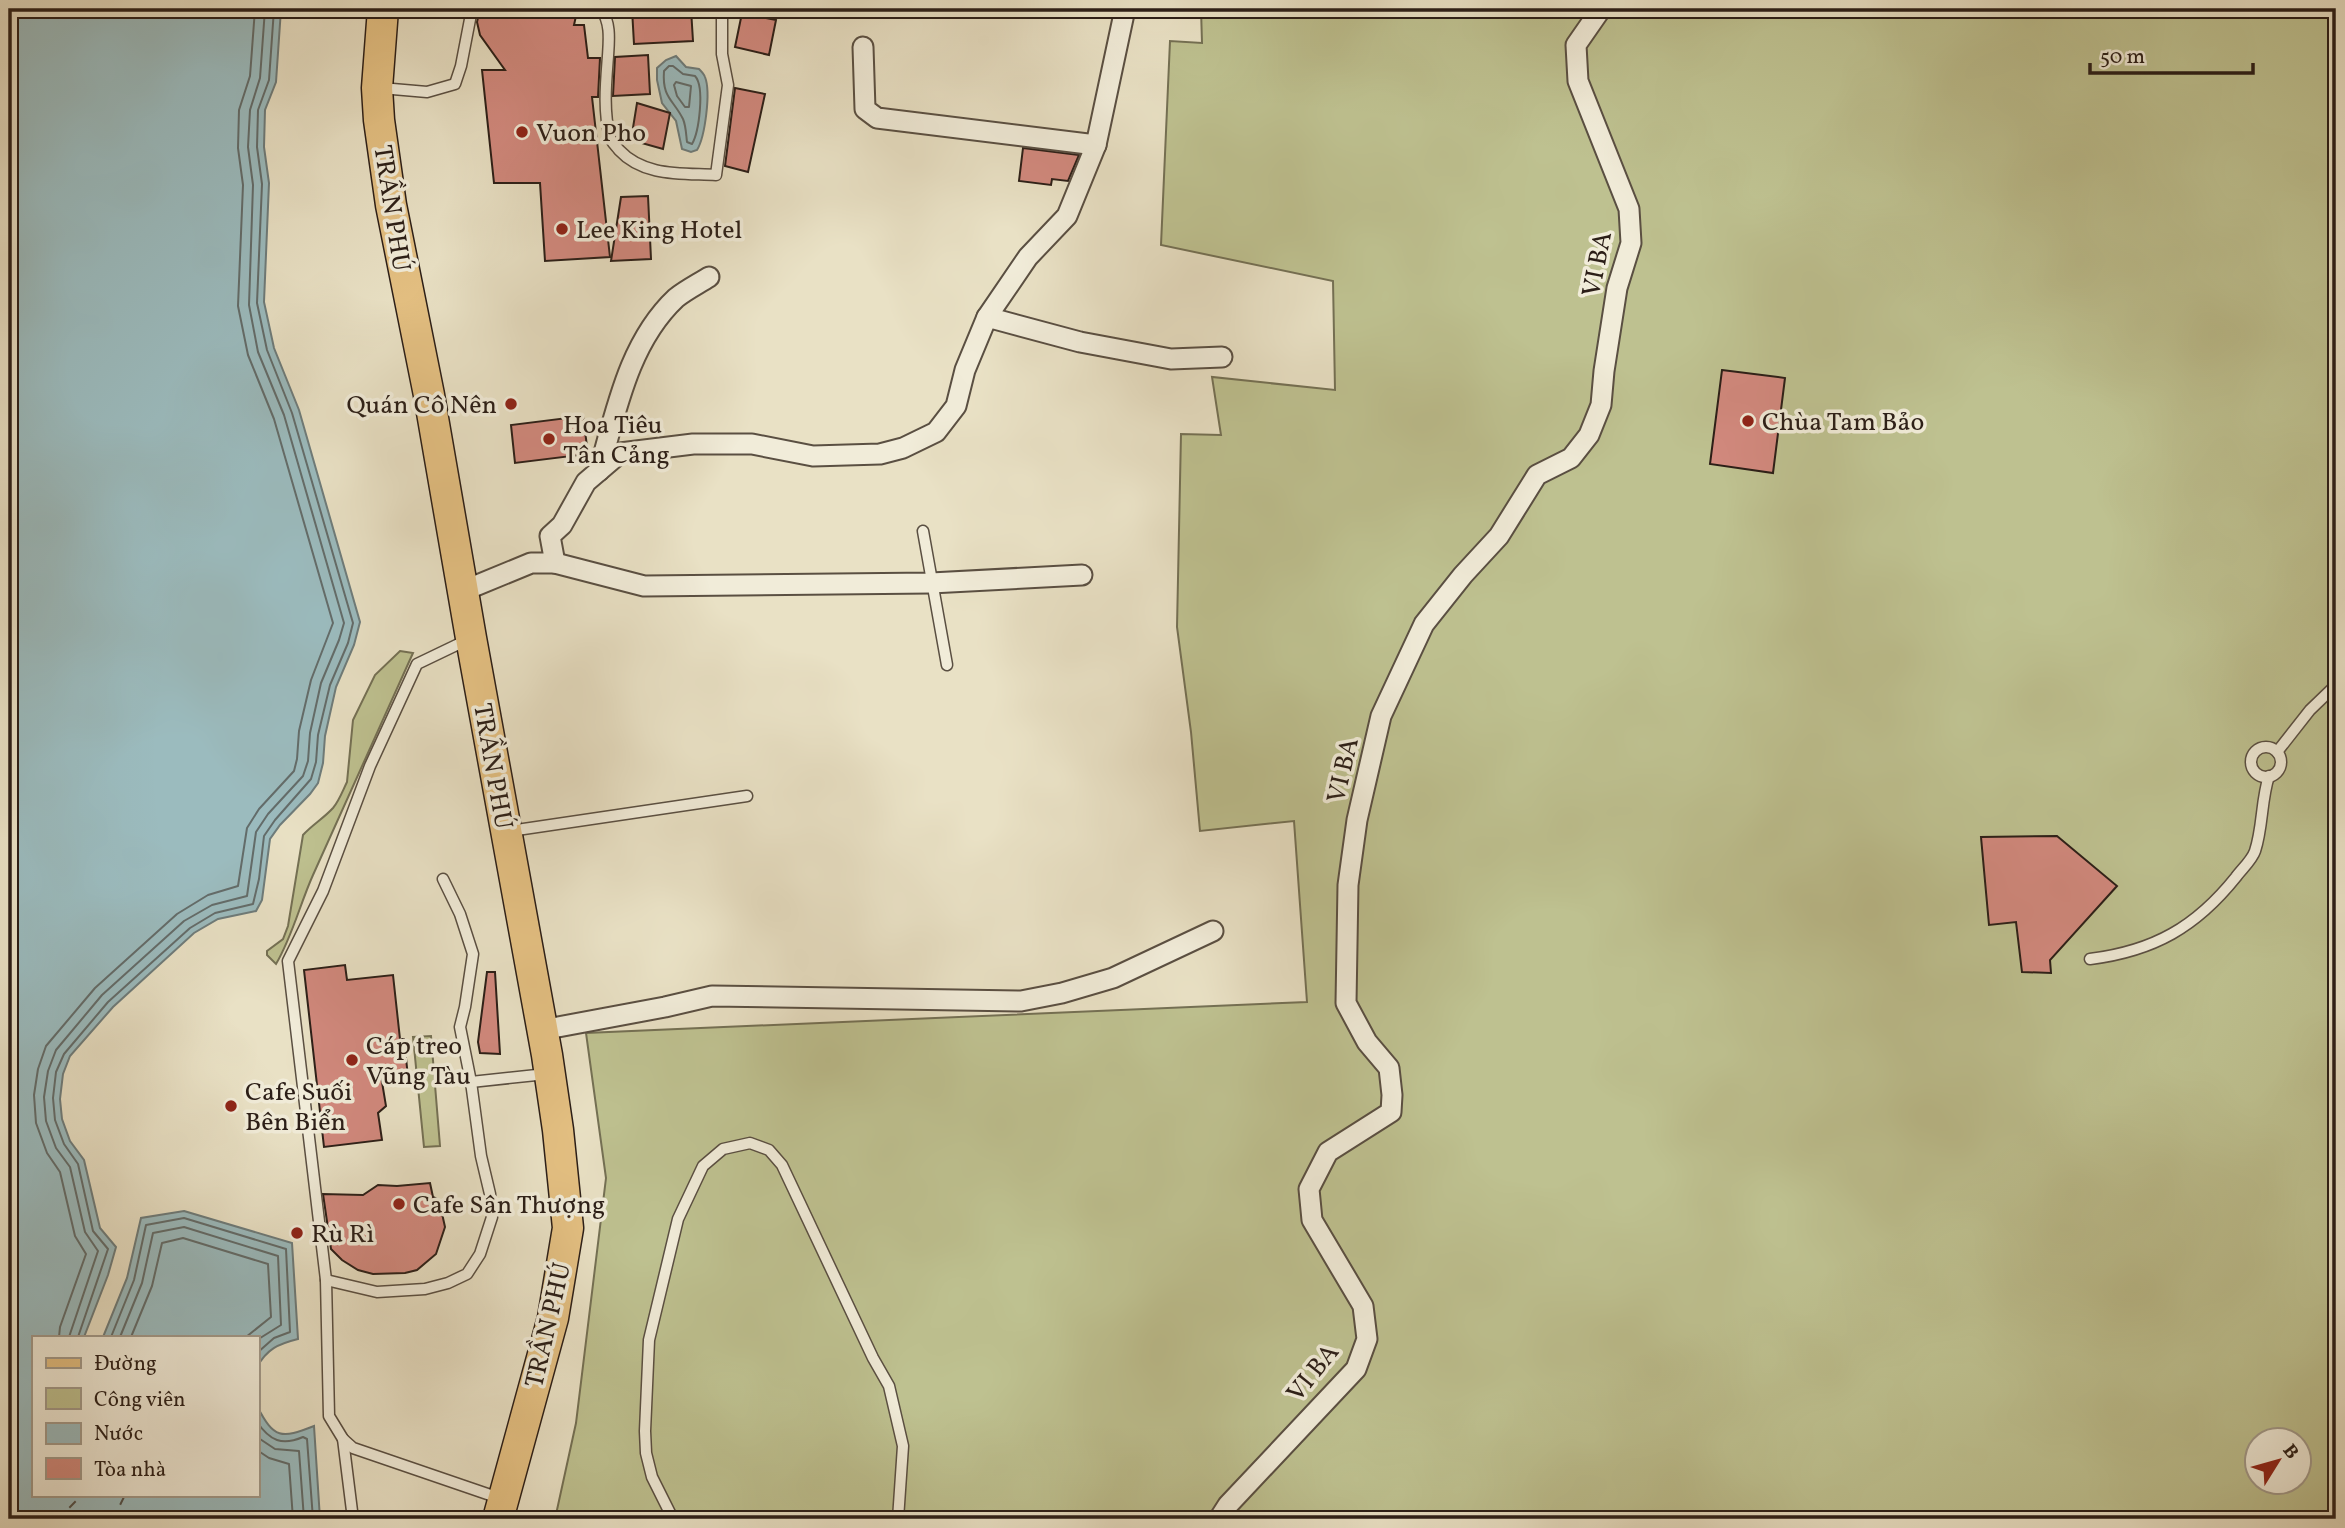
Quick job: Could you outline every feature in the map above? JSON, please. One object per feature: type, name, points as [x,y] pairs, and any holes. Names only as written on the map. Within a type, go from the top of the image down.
[{"type":"main road","name":"TRẦN PHÚ","points":[[383,9],[377,88],[391,205],[429,395],[550,1074],[568,1228],[553,1318],[501,1510]]},
{"type":"street","points":[[555,563],[550,536],[562,525],[586,482],[620,453],[693,444],[751,444],[813,456],[880,454],[903,448],[936,432],[956,406],[965,370],[987,317],[1028,257],[1067,216],[1097,145],[1125,9]]},
{"type":"street","name":"VI BA","points":[[1219,1519],[1228,1505],[1356,1369],[1367,1339],[1363,1306],[1311,1220],[1309,1189],[1328,1152],[1391,1112],[1389,1068],[1367,1042],[1346,1003],[1348,885],[1357,820],[1381,716],[1424,624],[1499,536],[1537,475],[1571,458],[1589,435],[1601,405],[1617,288],[1631,243],[1629,209],[1578,81],[1576,46],[1601,9]]},
{"type":"street","points":[[863,47],[866,109],[877,118],[1097,145]]},
{"type":"street","points":[[599,471],[621,393],[646,333],[677,298],[709,277]]},
{"type":"street","points":[[987,317],[1080,342],[1171,359],[1222,357]]},
{"type":"street","points":[[463,591],[531,563],[555,563],[644,586],[931,583],[1082,575]]},
{"type":"street","points":[[542,1030],[712,996],[1021,1001],[1062,993],[1113,978],[1213,930]]},
{"type":"lane","points":[[377,88],[427,92],[455,84],[461,66],[471,9]]},
{"type":"lane","points":[[601,9],[607,17],[609,40],[606,96],[610,140],[630,161],[654,171],[716,175],[728,85],[722,54],[722,19]]},
{"type":"lane","points":[[923,531],[947,665]]},
{"type":"lane","points":[[471,639],[417,664],[370,766],[323,891],[288,961],[326,1280],[329,1416],[343,1439],[353,1448],[501,1510]]},
{"type":"lane","points":[[2277,752],[2310,710],[2334,690]]},
{"type":"lane","points":[[2261,748],[2270,748],[2281,758],[2277,772],[2269,776],[2259,775],[2253,768],[2252,759],[2261,748]]},
{"type":"lane","points":[[2090,959],[2121,955],[2172,936],[2218,899],[2255,853],[2264,791],[2269,776]]},
{"type":"lane","points":[[506,832],[747,796]]},
{"type":"lane","points":[[326,1280],[377,1293],[425,1289],[448,1283],[467,1273],[480,1254],[492,1217],[491,1194],[481,1156],[460,1027],[472,954],[460,914],[443,879]]},
{"type":"lane","points":[[471,1082],[550,1074]]},
{"type":"lane","points":[[673,1519],[652,1477],[646,1453],[649,1340],[678,1219],[703,1166],[723,1149],[750,1143],[769,1150],[782,1165],[873,1358],[889,1386],[903,1446],[898,1519]]},
{"type":"lane","points":[[343,1439],[353,1519]]},
{"type":"green space","points":[[1201,9],[2336,9],[2336,1519],[555,1519],[576,1423],[606,1178],[586,1033],[1307,1002],[1294,821],[1200,831],[1191,732],[1177,627],[1181,434],[1221,435],[1212,377],[1335,390],[1333,281],[1161,245],[1170,41],[1202,43]]},
{"type":"green space","points":[[400,651],[413,653],[276,964],[267,955],[267,951],[283,939],[288,926],[303,835],[329,812],[339,799],[347,782],[353,720],[375,675]]},
{"type":"green space","points":[[431,1036],[440,1146],[424,1147],[413,1037]]},
{"type":"water","points":[[9,9],[281,9],[276,82],[265,110],[264,147],[269,183],[264,302],[274,348],[299,410],[360,622],[354,645],[336,687],[318,783],[270,839],[262,900],[256,911],[218,919],[194,933],[113,1007],[70,1056],[63,1074],[60,1099],[62,1119],[70,1141],[84,1160],[100,1228],[116,1247],[84,1336],[32,1336],[32,1496],[259,1496],[259,1409],[268,1425],[280,1433],[294,1433],[314,1426],[320,1519],[9,1519]]},
{"type":"water","points":[[676,56],[686,67],[699,69],[707,84],[706,114],[700,144],[697,150],[691,152],[682,149],[676,121],[662,103],[657,80],[657,68]]},
{"type":"water","points":[[184,1211],[292,1243],[298,1339],[274,1348],[259,1364],[259,1336],[103,1336],[127,1278],[141,1218]]},
{"type":"building","points":[[480,9],[551,9],[554,16],[576,16],[574,25],[584,25],[588,58],[600,58],[598,97],[592,97],[610,257],[545,261],[540,183],[494,183],[482,70],[505,70],[480,35],[477,22]]},
{"type":"building","points":[[632,9],[691,9],[693,41],[634,44]]},
{"type":"building","points":[[742,13],[776,20],[769,55],[735,47]]},
{"type":"building","points":[[648,55],[650,94],[613,96],[615,57]]},
{"type":"building","points":[[735,88],[765,94],[748,172],[725,166]]},
{"type":"building","points":[[637,103],[670,113],[663,149],[631,140]]},
{"type":"building","points":[[1023,148],[1079,155],[1068,181],[1052,179],[1051,185],[1019,181]]},
{"type":"building","points":[[648,196],[651,259],[611,261],[621,197]]},
{"type":"building","name":"Chùa Tam Bảo","points":[[1722,370],[1785,378],[1773,473],[1710,464]]},
{"type":"building","name":"Hoa Tiêu Tân Cảng","points":[[583,416],[588,454],[515,463],[511,425]]},
{"type":"building","points":[[2057,836],[2117,886],[2050,960],[2051,973],[2022,972],[2016,922],[1989,925],[1981,837]]},
{"type":"building","points":[[345,965],[347,980],[393,975],[400,1039],[404,1039],[408,1077],[381,1076],[386,1106],[378,1113],[382,1140],[324,1147],[304,970]]},
{"type":"building","points":[[487,972],[495,972],[500,1054],[480,1053],[478,1042]]},
{"type":"building","points":[[430,1183],[433,1197],[439,1200],[445,1227],[436,1254],[417,1270],[373,1274],[358,1270],[331,1249],[323,1194],[363,1195],[378,1185]]},
{"type":"ferry route","points":[[58,1519],[81,1496]]},
{"type":"ferry route","points":[[113,1519],[124,1496]]},
{"type":"place","name":"Vuon Pho","points":[[522,132]]},
{"type":"place","name":"Lee King Hotel","points":[[562,229]]},
{"type":"place","name":"Quán Cô Nên","points":[[511,404]]},
{"type":"place","name":"Chùa Tam Bảo","points":[[1748,421]]},
{"type":"place","name":"Hoa Tiêu Tân Cảng","points":[[549,439]]},
{"type":"place","name":"Cáp treo Vũng Tàu","points":[[352,1060]]},
{"type":"place","name":"Cafe Suối Bên Biển","points":[[231,1106]]},
{"type":"place","name":"Cafe Sân Thượng","points":[[399,1204]]},
{"type":"place","name":"Rù Rì","points":[[297,1233]]}]
